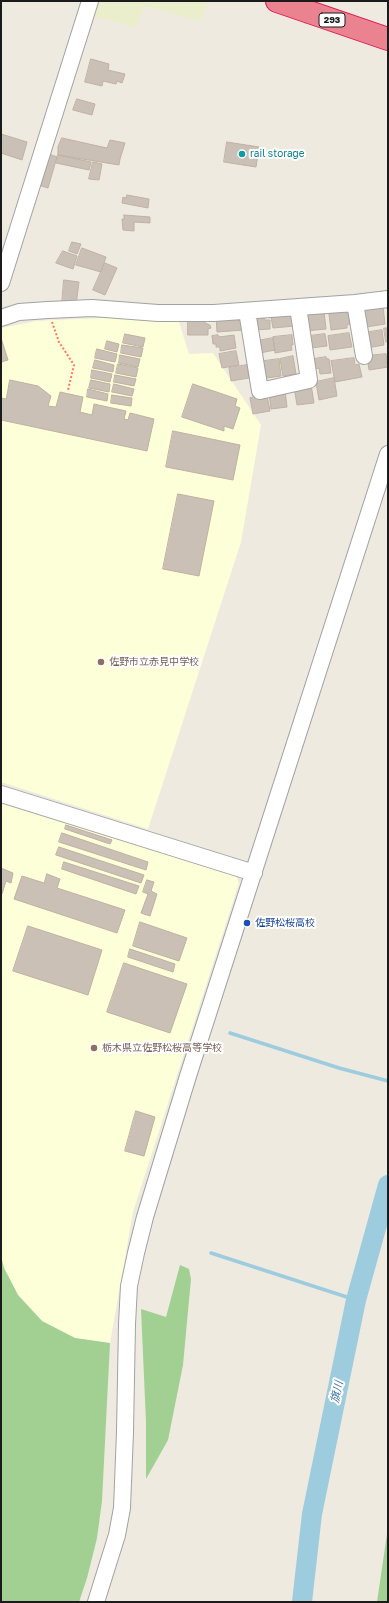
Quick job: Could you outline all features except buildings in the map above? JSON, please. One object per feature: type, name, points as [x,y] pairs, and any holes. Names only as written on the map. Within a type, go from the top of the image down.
[{"type":"highway","name":"293","points":[[277,1],[388,39]]},
{"type":"street","points":[[1,283],[90,1]]},
{"type":"street","points":[[1,318],[19,312],[48,310],[92,308],[158,313],[214,313],[298,308],[388,299]]},
{"type":"street","points":[[355,303],[364,356]]},
{"type":"street","points":[[247,311],[260,391],[309,380],[298,308]]},
{"type":"street","points":[[96,1602],[117,1535],[122,1508],[126,1432],[127,1324],[129,1286],[145,1217],[188,1076],[388,454]]},
{"type":"street","points":[[1,794],[254,873]]},
{"type":"path","points":[[48,310],[59,342],[74,365],[68,390]]},
{"type":"shaded area","points":[[98,1],[209,1],[200,21],[144,6],[136,27],[93,16]]},
{"type":"shaded area","name":"佐野市立赤見中学校","points":[[122,317],[179,322],[189,354],[213,353],[261,425],[241,542],[148,829],[1,782],[1,328],[37,321]]},
{"type":"shaded area","name":"栃木県立佐野松桜高等学校","points":[[1,801],[236,876],[239,883],[133,1212],[110,1343],[75,1338],[42,1321],[18,1295],[4,1268],[1,1256]]},
{"type":"green space","points":[[1,1256],[4,1268],[18,1295],[42,1321],[75,1338],[110,1343],[102,1501],[97,1538],[87,1578],[79,1602],[1,1602]]},
{"type":"green space","points":[[180,1265],[189,1269],[191,1279],[183,1365],[168,1440],[146,1479],[146,1422],[141,1309],[166,1317]]},
{"type":"green space","points":[[388,1527],[388,1602],[377,1602]]},
{"type":"waterway","points":[[230,1033],[339,1068],[388,1081]]},
{"type":"waterway","name":"旗川","points":[[302,1602],[312,1514],[356,1300],[388,1185]]},
{"type":"waterway","points":[[211,1253],[356,1300]]},
{"type":"place","name":"rail storage","points":[[242,154]]},
{"type":"place","name":"佐野市立赤見中学校","points":[[101,662]]},
{"type":"place","name":"佐野松桜高校","points":[[247,923]]},
{"type":"place","name":"栃木県立佐野松桜高等学校","points":[[94,1048]]}]
